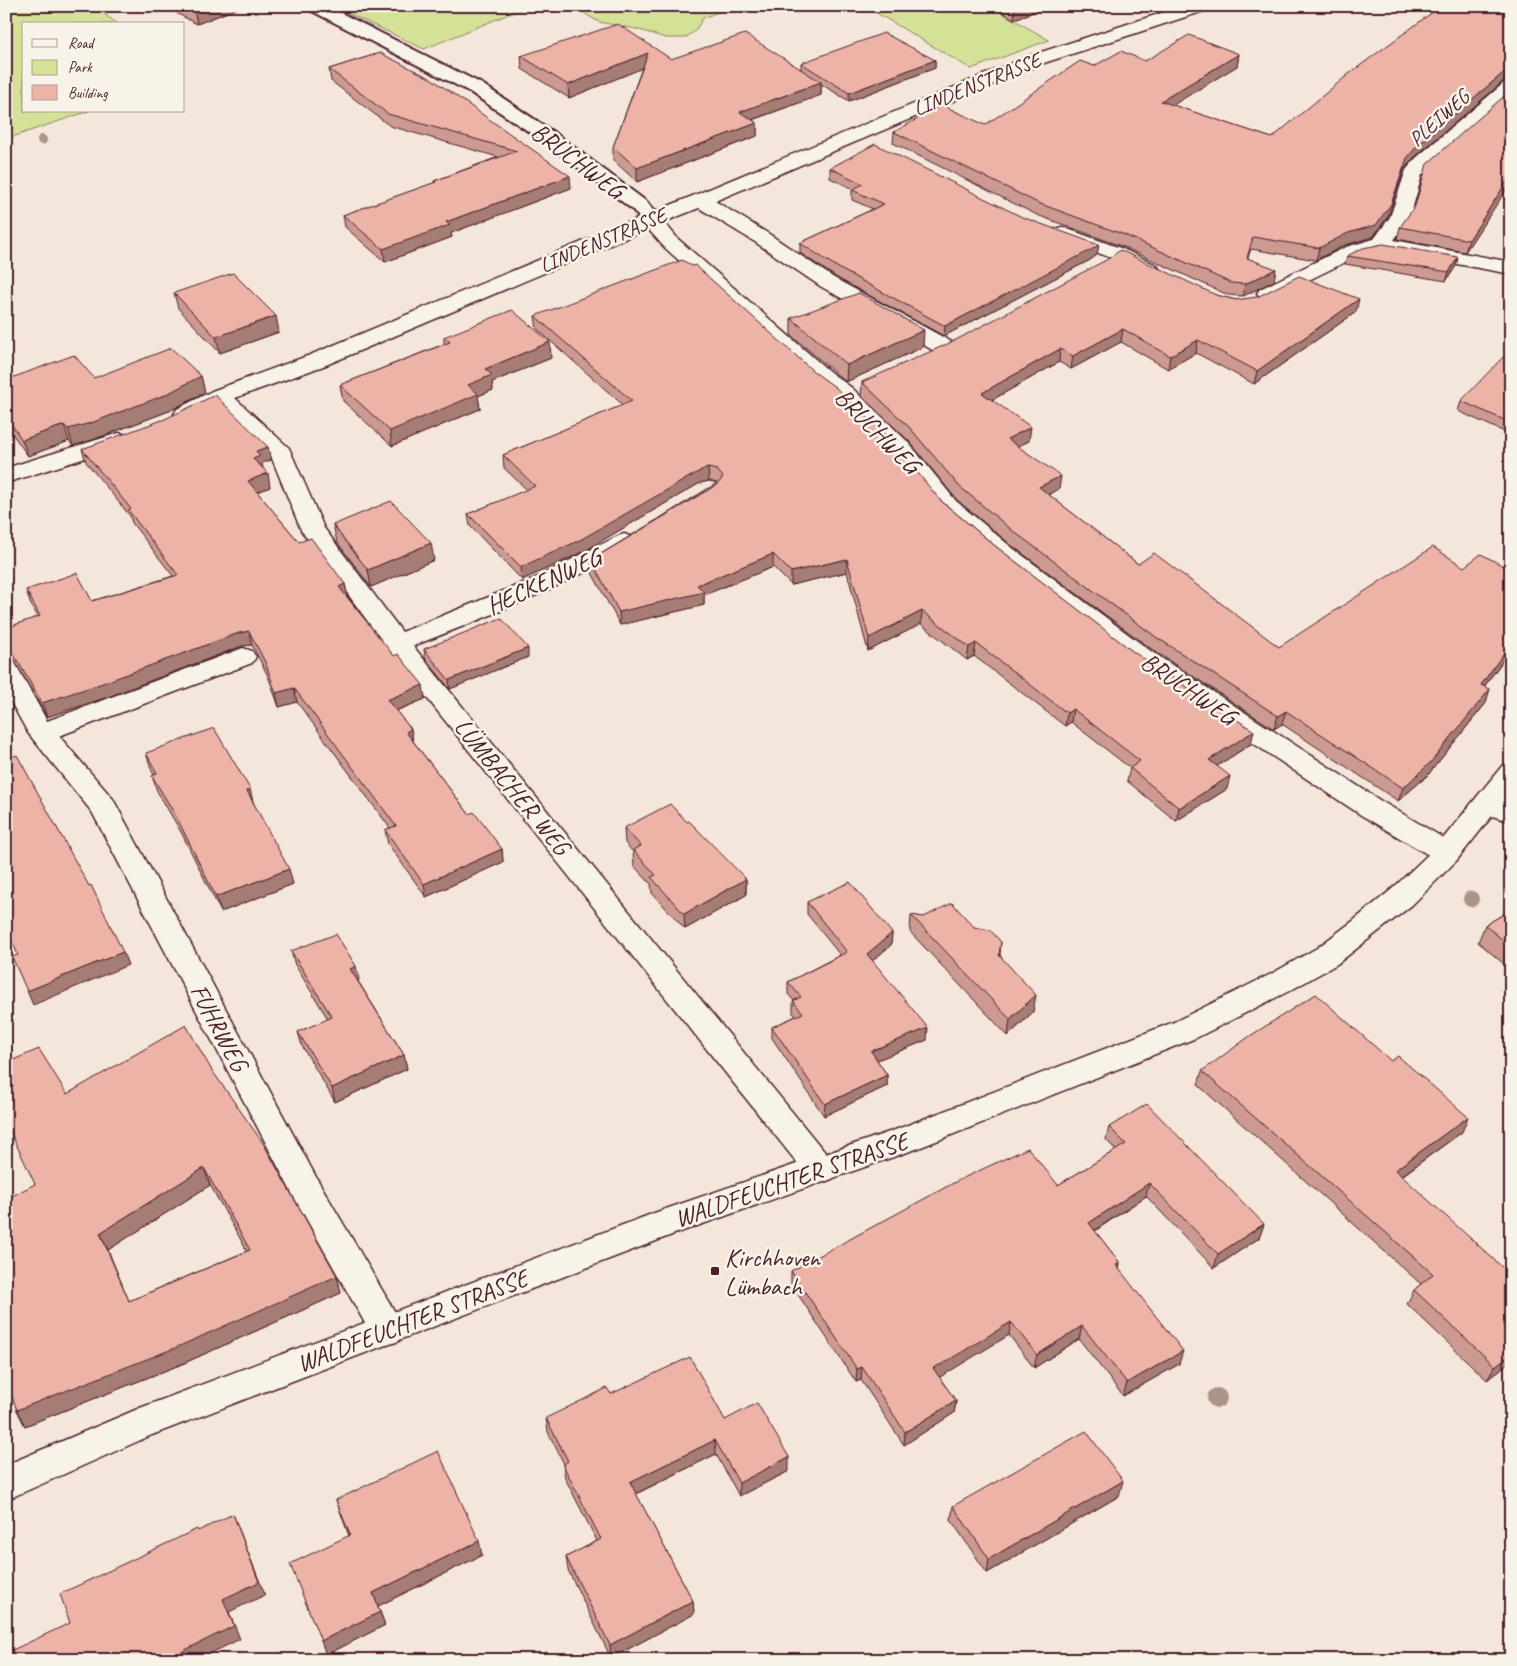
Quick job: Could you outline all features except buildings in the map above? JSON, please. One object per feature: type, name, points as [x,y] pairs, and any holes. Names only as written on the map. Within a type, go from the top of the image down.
[{"type":"street","name":"LINDENSTRASSE","points":[[168,422],[220,396],[318,360],[1035,60],[1201,6]]},
{"type":"street","name":"PLEIWEG","points":[[1381,244],[1400,217],[1413,174],[1423,162],[1511,86]]},
{"type":"street","points":[[856,134],[882,148]]},
{"type":"street","points":[[700,200],[762,238],[827,282],[952,342],[924,356]]},
{"type":"street","name":"BRUCHWEG","points":[[652,220],[671,243],[822,377],[853,389],[948,506],[1002,551],[1143,658],[1371,808],[1447,853]]},
{"type":"street","points":[[1047,228],[1116,253],[1167,278]]},
{"type":"street","points":[[1252,300],[1353,251],[1381,244],[1511,268]]},
{"type":"street","points":[[1098,266],[1116,253]]},
{"type":"street","name":"LÜMBACHER WEG","points":[[220,396],[281,453],[314,530],[397,643],[821,1170]]},
{"type":"street","points":[[6,476],[104,446],[141,432]]},
{"type":"street","name":"HECKENWEG","points":[[397,643],[478,611],[587,564],[644,530]]},
{"type":"street","points":[[41,733],[243,657]]},
{"type":"street","name":"FUHRWEG","points":[[6,669],[41,733],[103,806],[305,1187],[388,1330]]},
{"type":"street","name":"WALDFEUCHTER STRASSE","points":[[7,1479],[140,1424],[668,1222],[905,1140],[1185,1030],[1327,956],[1363,929],[1402,897],[1447,853],[1499,808],[1511,773]]},
{"type":"lane","name":"BRUCHWEG","points":[[314,6],[476,88],[553,140],[640,206],[652,220]]},
{"type":"green space","points":[[6,6],[93,6],[115,22],[22,22],[22,112],[86,112],[6,139]]},
{"type":"green space","points":[[333,6],[534,6],[509,14],[424,49]]},
{"type":"green space","points":[[572,6],[733,6],[703,18],[695,31],[685,38],[666,38],[636,29],[599,22]]},
{"type":"green space","points":[[865,6],[990,6],[1049,40],[971,69]]},
{"type":"place","name":"Kirchhoven Lümbach","points":[[715,1271]]}]
